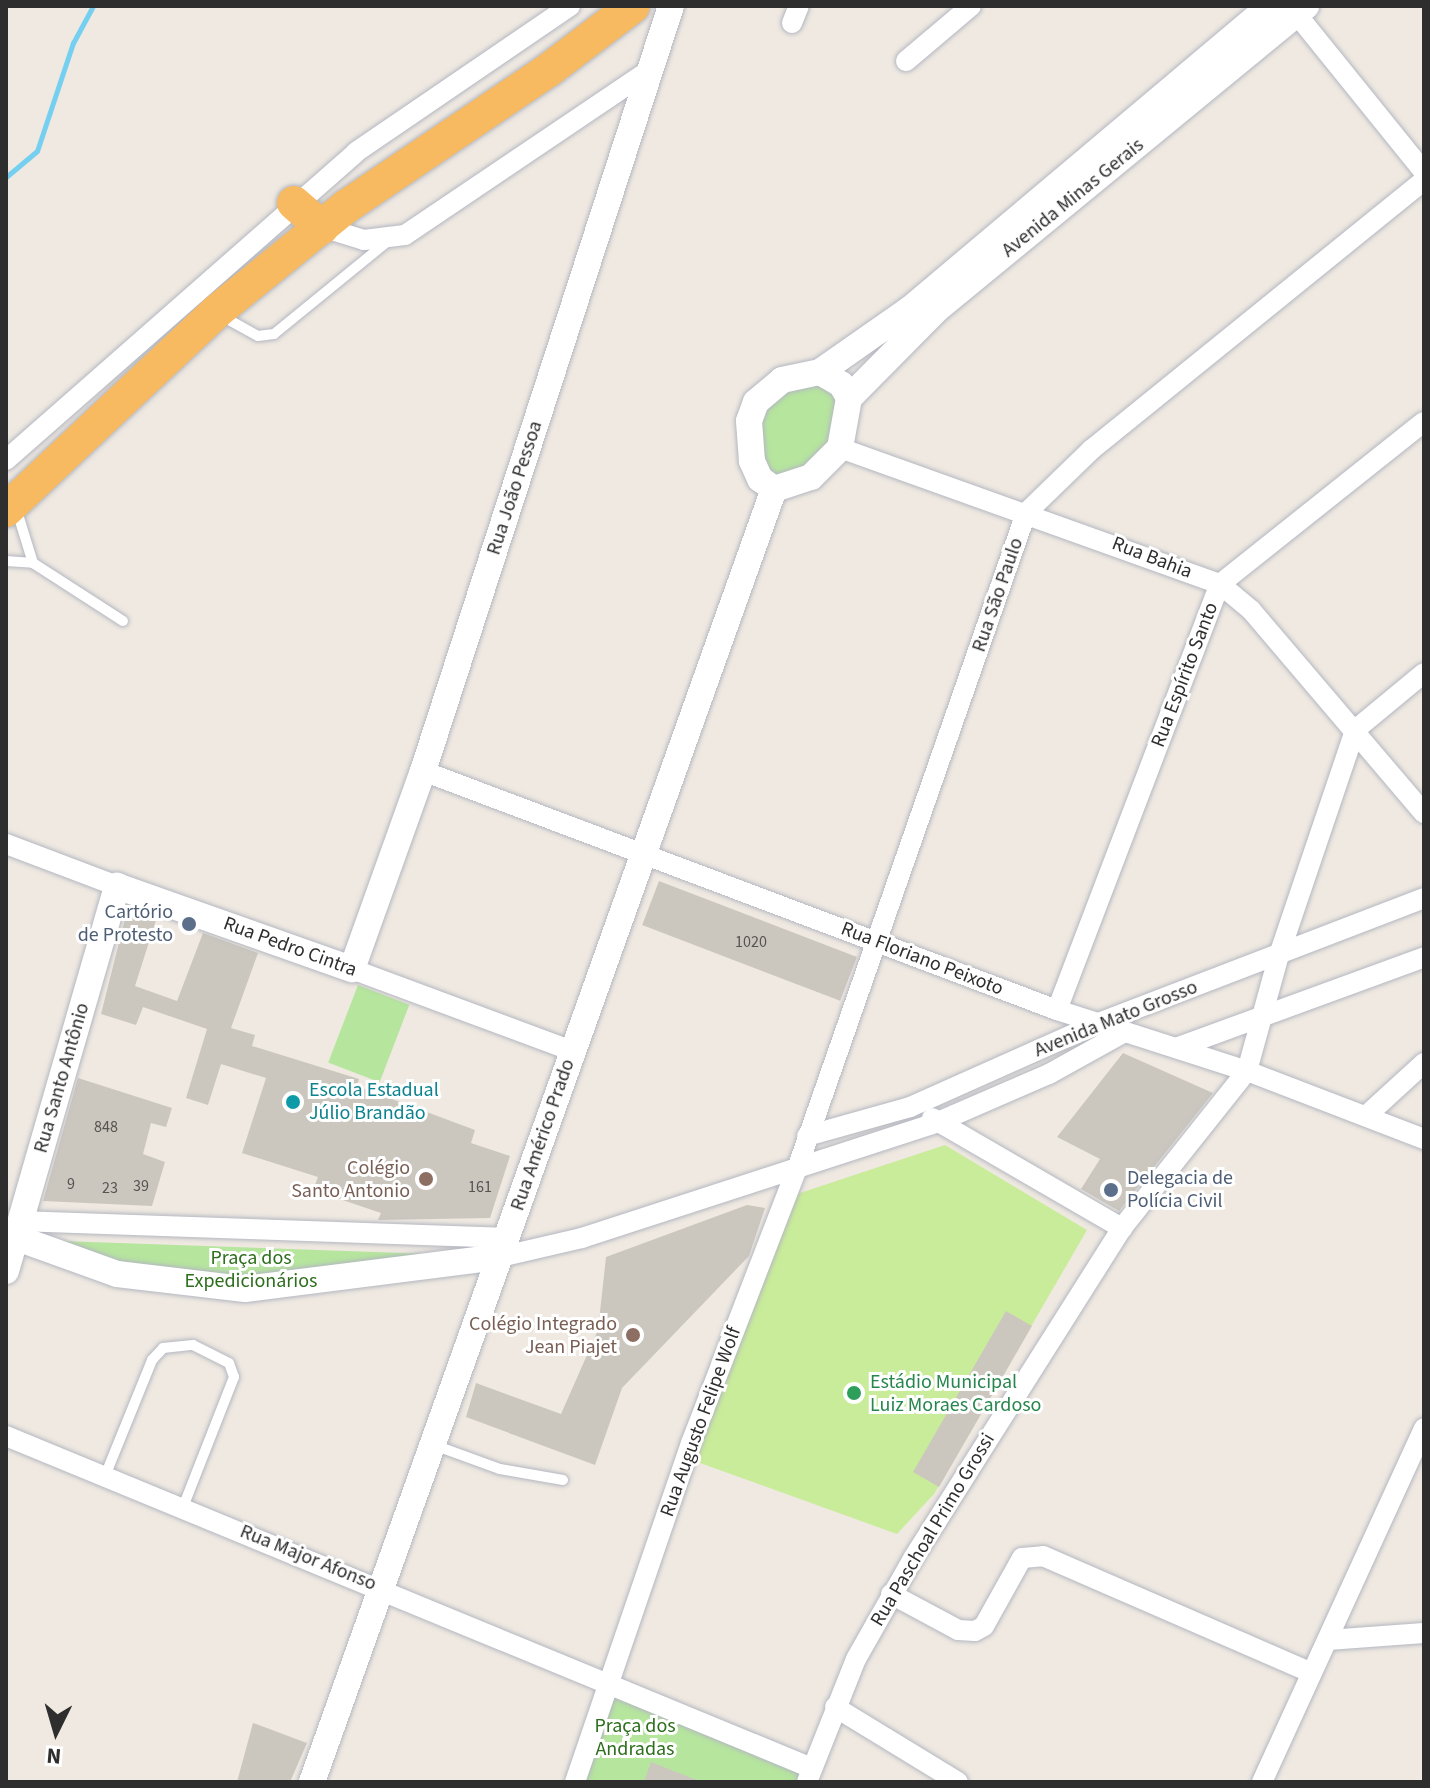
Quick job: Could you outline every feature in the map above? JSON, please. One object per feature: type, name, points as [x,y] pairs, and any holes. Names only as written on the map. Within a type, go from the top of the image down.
[{"type":"highway","points":[[10,506],[216,312],[322,227],[633,6]]},
{"type":"highway","points":[[294,203],[322,227]]},
{"type":"street","points":[[6,460],[294,203],[356,152],[570,6]]},
{"type":"street","name":"Rua João Pessoa","points":[[352,969],[423,771],[671,6]]},
{"type":"street","points":[[906,61],[971,6]]},
{"type":"street","name":"Avenida Minas Gerais","points":[[820,372],[910,309],[1270,6]]},
{"type":"street","points":[[1297,9],[1424,172]]},
{"type":"street","name":"Avenida Minas Gerais","points":[[849,398],[936,310],[1297,9]]},
{"type":"street","points":[[322,227],[364,240],[405,235],[650,70]]},
{"type":"street","name":"Rua São Paulo","points":[[798,1166],[1026,513],[1091,450],[1424,180]]},
{"type":"street","points":[[820,372],[841,384],[849,398],[840,448],[811,477],[774,489],[760,479],[750,451],[749,421],[756,402],[782,380],[820,372]]},
{"type":"street","name":"Rua Espírito Santo","points":[[1057,1010],[1220,584],[1424,422]]},
{"type":"street","name":"Rua Bahia","points":[[840,448],[1220,584],[1251,610],[1424,813]]},
{"type":"street","name":"Rua Américo Prado","points":[[312,1782],[641,854],[774,489]]},
{"type":"street","points":[[1355,730],[1424,673]]},
{"type":"street","name":"Rua Paschoal Primo Grossi","points":[[810,1775],[835,1707],[891,1594],[1122,1228],[1247,1071],[1265,1018],[1279,955],[1355,730]]},
{"type":"street","name":"Rua Floriano Peixoto","points":[[423,771],[1057,1010],[1247,1071],[1424,1139]]},
{"type":"street","name":"Rua Pedro Cintra","points":[[6,844],[573,1051]]},
{"type":"street","name":"Rua Santo Antônio","points":[[6,1271],[14,1231],[117,886]]},
{"type":"street","name":"Avenida Mato Grosso","points":[[807,1136],[910,1107],[1096,1024],[1424,898]]},
{"type":"street","points":[[1176,1048],[1265,1018],[1424,957]]},
{"type":"street","name":"Avenida Mato Grosso","points":[[14,1231],[503,1248],[582,1238],[938,1122],[1049,1074],[1123,1033]]},
{"type":"street","points":[[1366,1116],[1424,1063]]},
{"type":"street","points":[[910,1107],[1122,1228]]},
{"type":"street","name":"Rua Augusto Felipe Wolf","points":[[610,1681],[691,1443],[798,1166]]},
{"type":"street","points":[[14,1231],[117,1274],[245,1289],[503,1248]]},
{"type":"street","points":[[1262,1782],[1424,1428]]},
{"type":"street","name":"Rua Major Afonso","points":[[6,1436],[610,1681]]},
{"type":"street","points":[[891,1594],[958,1630],[975,1631],[984,1626],[1022,1558],[1043,1556],[1312,1673]]},
{"type":"street","points":[[1328,1640],[1424,1633]]},
{"type":"street","points":[[575,1782],[610,1681],[810,1775]]},
{"type":"street","points":[[835,1707],[958,1782]]},
{"type":"lane","points":[[216,312],[258,336],[274,334],[390,239]]},
{"type":"lane","points":[[10,506],[33,563]]},
{"type":"lane","points":[[6,561],[33,563],[123,621]]},
{"type":"lane","points":[[105,1476],[152,1360],[163,1348],[193,1345],[229,1363],[234,1377],[183,1507]]},
{"type":"lane","points":[[434,1445],[500,1469],[563,1480]]},
{"type":"green space","points":[[822,381],[837,398],[838,411],[825,452],[807,471],[777,476],[763,466],[758,414],[770,397]]},
{"type":"green space","points":[[358,985],[409,1005],[380,1082],[328,1062]]},
{"type":"green space","name":"Estádio Municipal Luiz Moraes Cardoso","points":[[945,1145],[1087,1230],[934,1494],[897,1534],[689,1459],[788,1197]]},
{"type":"green space","name":"Praça dos Expedicionários","points":[[61,1241],[488,1256],[167,1287]]},
{"type":"green space","name":"Praça dos Andradas","points":[[610,1681],[812,1768],[807,1782],[575,1782]]},
{"type":"building","points":[[659,881],[857,957],[840,1001],[642,925]]},
{"type":"building","points":[[128,907],[157,917],[135,986],[177,1001],[203,933],[258,953],[231,1028],[255,1035],[252,1046],[359,1079],[357,1086],[475,1130],[471,1143],[510,1156],[490,1218],[378,1220],[381,1213],[313,1190],[318,1177],[242,1153],[266,1078],[221,1064],[208,1105],[186,1098],[207,1029],[143,1007],[136,1025],[101,1014]]},
{"type":"building","points":[[1123,1053],[1213,1093],[1119,1211],[1081,1189],[1100,1159],[1057,1137]]},
{"type":"building","points":[[78,1078],[172,1108],[166,1127],[151,1123],[143,1154],[165,1162],[152,1206],[43,1201]]},
{"type":"building","name":"Colégio Integrado Jean Piajet","points":[[747,1205],[765,1208],[749,1256],[622,1388],[595,1465],[466,1417],[476,1383],[561,1414],[598,1330],[606,1257]]},
{"type":"building","points":[[1006,1311],[1032,1326],[939,1487],[913,1472]]},
{"type":"building","points":[[253,1723],[307,1743],[290,1782],[237,1782]]},
{"type":"building","points":[[651,1762],[699,1781],[699,1782],[644,1782]]},
{"type":"waterway","points":[[6,177],[37,151],[73,43],[93,6]]},
{"type":"place","name":"Cartório de Protesto","points":[[189,924]]},
{"type":"place","name":"Escola Estadual Júlio Brandão","points":[[293,1102]]},
{"type":"place","name":"Colégio Santo Antonio","points":[[426,1179]]},
{"type":"place","name":"Delegacia de Polícia Civil","points":[[1111,1190]]},
{"type":"place","name":"Colégio Integrado Jean Piajet","points":[[633,1335]]},
{"type":"place","name":"Estádio Municipal Luiz Moraes Cardoso","points":[[854,1393]]}]
